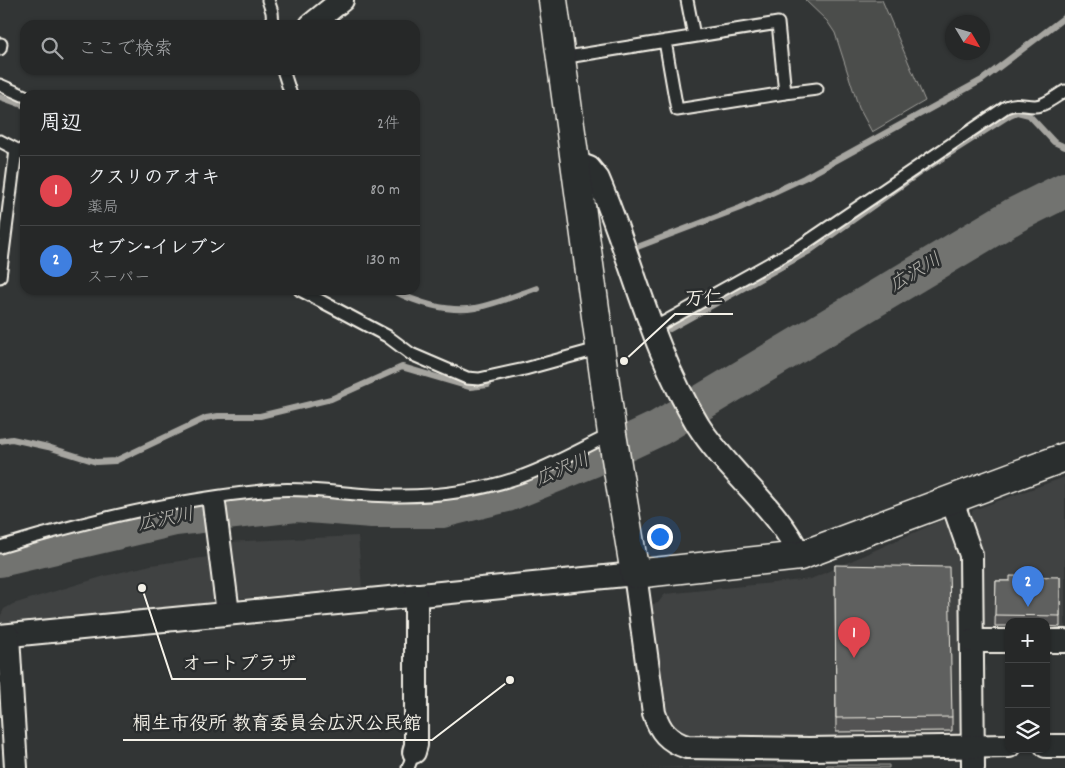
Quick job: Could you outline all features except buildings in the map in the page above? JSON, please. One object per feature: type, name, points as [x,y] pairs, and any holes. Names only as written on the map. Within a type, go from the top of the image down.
[{"type":"street","points":[[316,20],[334,4],[342,0]]},
{"type":"street","points":[[553,0],[618,473],[635,574],[654,713],[659,728],[667,738],[687,747],[809,759],[973,757],[1005,747]]},
{"type":"street","points":[[576,163],[589,168],[598,179],[652,329],[666,365],[683,398],[699,426],[729,467],[789,534],[800,556]]},
{"type":"street","points":[[16,768],[4,636],[800,556],[951,498],[1065,458]]},
{"type":"street","points":[[951,498],[971,555],[973,757]]},
{"type":"street","points":[[214,501],[228,613]]},
{"type":"street","points":[[411,760],[416,745],[416,595]]},
{"type":"street","points":[[972,640],[1005,641]]},
{"type":"street","points":[[1050,641],[1065,642]]},
{"type":"street","points":[[1050,746],[1065,746]]},
{"type":"lane","points":[[268,0],[273,20]]},
{"type":"lane","points":[[687,0],[694,36]]},
{"type":"lane","points":[[561,58],[778,23],[785,93]]},
{"type":"lane","points":[[666,41],[677,110],[817,89]]},
{"type":"lane","points":[[0,44],[0,49]]},
{"type":"lane","points":[[285,75],[289,90]]},
{"type":"lane","points":[[0,85],[20,94]]},
{"type":"lane","points":[[652,329],[801,246],[1006,107],[1016,103],[1035,106],[1044,104],[1065,91]]},
{"type":"lane","points":[[0,141],[20,151]]},
{"type":"lane","points":[[0,277],[20,158]]},
{"type":"lane","points":[[309,295],[387,336],[417,358],[467,378],[479,379],[525,369],[602,348]]},
{"type":"lane","points":[[0,548],[56,530],[153,507],[301,489],[399,496],[477,489],[519,478],[613,436]]},
{"type":"shaded area","points":[[805,0],[882,0],[925,101],[872,132],[859,108],[835,33],[827,21]]},
{"type":"shaded area","points":[[1065,477],[1065,631],[1050,632],[1050,618],[1005,618],[1005,633],[990,633],[980,624],[969,521],[973,510]]},
{"type":"shaded area","points":[[942,520],[952,527],[962,557],[963,728],[955,735],[701,740],[686,734],[676,727],[664,707],[649,605],[658,603],[665,594],[811,579]]},
{"type":"shaded area","points":[[358,536],[362,589],[231,599],[225,542]]},
{"type":"shaded area","points":[[216,556],[219,603],[0,625],[0,617],[4,609],[13,604],[105,576],[151,565]]},
{"type":"shaded area","points":[[783,765],[786,768],[643,768]]},
{"type":"shaded area","points":[[827,765],[889,765],[889,768],[825,768]]},
{"type":"waterway","points":[[632,249],[740,208],[804,178],[982,80],[1065,17]]},
{"type":"waterway","points":[[0,97],[20,104]]},
{"type":"waterway","points":[[670,329],[808,252],[919,173],[1010,115],[1017,112],[1029,115],[1054,142],[1065,147]]},
{"type":"waterway","name":"広沢川","points":[[0,559],[175,518],[296,504],[372,510],[442,510],[507,494],[593,459],[659,428],[1015,215],[1065,190]]},
{"type":"waterway","points":[[403,295],[443,308],[465,309],[491,304],[537,288]]},
{"type":"waterway","points":[[0,441],[12,439],[48,447],[96,462],[115,461],[206,418],[218,416],[260,416],[331,399],[402,367],[470,387],[488,385]]},
{"type":"place","name":"万仁","points":[[624,361]]},
{"type":"place","name":"オートプラザ","points":[[142,588]]},
{"type":"place","name":"セブン-イレブン","points":[[1028,607]]},
{"type":"place","name":"クスリのアオキ","points":[[854,658]]},
{"type":"place","name":"桐生市役所 教育委員会広沢公民館","points":[[510,680]]}]
